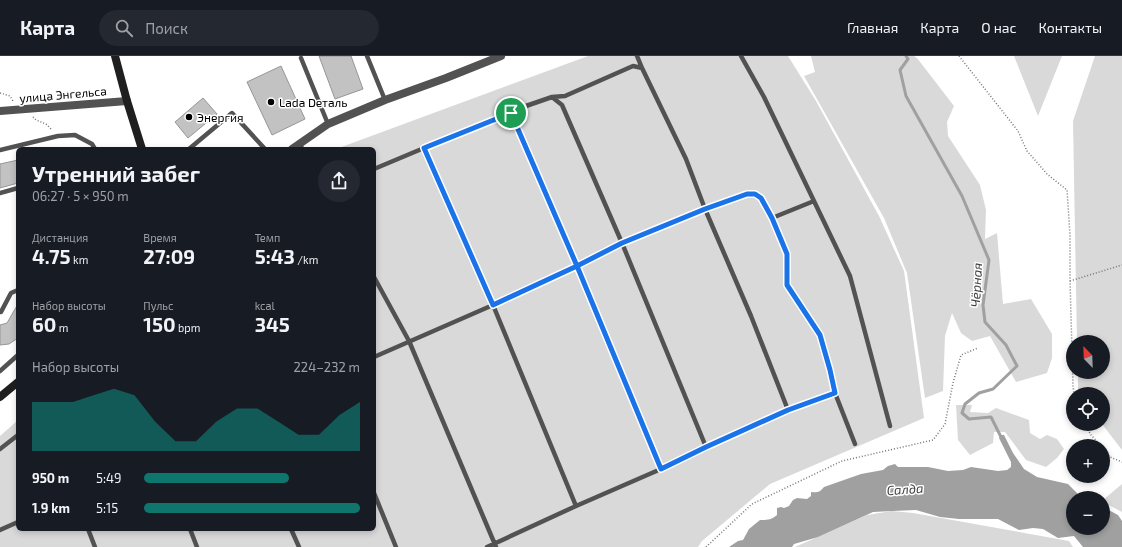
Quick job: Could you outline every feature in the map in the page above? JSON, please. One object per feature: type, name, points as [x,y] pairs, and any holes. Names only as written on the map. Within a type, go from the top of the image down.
[{"type":"main road","points":[[115,56],[141,147]]},
{"type":"main road","points":[[0,397],[16,384]]},
{"type":"street","points":[[299,147],[328,124],[385,100],[501,56]]},
{"type":"street","name":"улица Энгельса","points":[[0,111],[127,101]]},
{"type":"lane","points":[[367,56],[385,100]]},
{"type":"lane","points":[[637,56],[686,159],[705,209],[788,410]]},
{"type":"lane","points":[[741,56],[764,97],[850,276],[890,426]]},
{"type":"lane","points":[[302,58],[328,124]]},
{"type":"lane","points":[[376,168],[552,97],[565,96],[633,66],[642,68]]},
{"type":"lane","points":[[552,97],[562,105],[622,243],[706,447]]},
{"type":"lane","points":[[191,147],[232,113],[263,147]]},
{"type":"lane","points":[[511,113],[577,266],[661,469]]},
{"type":"lane","points":[[0,150],[58,136],[75,135],[92,144],[94,147]]},
{"type":"lane","points":[[424,148],[493,305],[576,506]]},
{"type":"lane","points":[[0,192],[16,188]]},
{"type":"lane","points":[[376,356],[493,305],[577,266],[622,243],[705,209],[747,194],[755,194],[761,198],[772,218],[787,254],[787,285],[820,335],[835,393],[855,444]]},
{"type":"lane","points":[[772,218],[814,202]]},
{"type":"lane","points":[[376,281],[409,341],[495,545]]},
{"type":"lane","points":[[0,312],[11,292],[16,291]]},
{"type":"lane","points":[[0,371],[16,357]]},
{"type":"lane","points":[[487,547],[495,545],[576,506],[661,469],[788,410],[835,393]]},
{"type":"lane","points":[[0,449],[16,437]]},
{"type":"lane","points":[[376,498],[396,547]]},
{"type":"lane","points":[[0,530],[16,523]]},
{"type":"lane","points":[[89,531],[96,547]]},
{"type":"lane","points":[[191,531],[197,547]]},
{"type":"lane","points":[[293,531],[299,547]]},
{"type":"path","points":[[959,56],[1018,131],[1027,151],[1047,174],[1067,190],[1070,235],[1073,387]]},
{"type":"path","points":[[1070,281],[1122,265]]},
{"type":"path","points":[[706,547],[752,504],[842,461],[933,440],[945,424],[953,383],[961,355],[978,348]]},
{"type":"path","points":[[1110,456],[1122,462]]},
{"type":"shaded area","points":[[588,56],[788,56],[816,101],[879,216],[904,271],[924,418],[770,484],[702,541],[698,547],[0,547],[0,436],[16,422],[16,531],[376,531],[376,147],[341,147]]},
{"type":"shaded area","points":[[811,56],[914,56],[954,106],[947,122],[948,136],[980,185],[986,210],[985,239],[997,233],[1003,304],[1031,299],[1052,334],[1052,358],[1047,373],[1016,382],[990,336],[972,341],[961,333],[952,313],[945,336],[943,391],[925,398],[907,273],[884,218],[804,76],[815,72]]},
{"type":"shaded area","points":[[1014,56],[1062,56],[1038,116]]},
{"type":"shaded area","points":[[1095,56],[1122,56],[1122,450],[1107,431],[1110,431],[1110,387],[1078,387],[1078,379],[1110,379],[1110,335],[1077,335],[1073,121]]},
{"type":"shaded area","points":[[956,405],[972,405],[970,412],[988,413],[996,408],[1029,420],[1030,433],[1040,439],[1047,435],[1057,439],[1064,449],[1057,458],[1046,467],[1026,460],[1005,432],[994,432],[993,443],[970,455],[958,440]]},
{"type":"shaded area","points":[[1122,484],[1122,512],[1110,506],[1110,494]]},
{"type":"shaded area","points":[[892,511],[913,513],[1069,541],[1073,547],[795,547],[867,515]]},
{"type":"water","name":"Салда","points":[[1001,435],[1004,435],[1013,453],[1024,469],[1037,477],[1068,484],[1075,491],[1066,491],[1066,535],[1110,535],[1110,511],[1118,515],[1122,521],[1122,547],[1083,547],[1074,536],[1058,538],[1043,529],[1033,528],[1019,530],[998,519],[959,519],[940,517],[916,510],[873,512],[818,537],[794,544],[792,547],[729,547],[738,541],[743,540],[749,529],[760,520],[773,518],[777,515],[777,508],[789,506],[793,500],[797,498],[807,499],[811,496],[811,492],[818,492],[824,487],[861,474],[883,470],[888,466],[895,464],[898,467],[928,467],[948,471],[963,470],[971,467],[998,471],[1007,470],[1011,467],[1011,462],[999,438]]},
{"type":"building","points":[[319,56],[351,56],[363,89],[335,99]]},
{"type":"building","points":[[281,66],[305,119],[272,135],[247,82]]},
{"type":"building","points":[[203,98],[217,114],[188,138],[175,122]]},
{"type":"building","points":[[16,160],[16,184],[0,188],[0,164]]},
{"type":"building","points":[[16,307],[16,339],[9,344],[0,345],[0,325],[7,323]]},
{"type":"waterway","name":"Чёрная","points":[[906,56],[908,59],[900,70],[906,96],[962,196],[989,260],[983,305],[985,322],[1006,345],[1017,366],[993,389],[979,393],[965,404],[962,413],[969,419],[991,417],[1002,439]]},
{"type":"place","name":"Lada Dеталь","points":[[271,102]]},
{"type":"place","name":"Энергия","points":[[189,117]]},
{"type":"route","points":[[511,113],[424,148],[493,305],[577,266],[622,243],[705,209],[747,194],[755,194],[761,198],[772,218],[787,254],[787,285],[820,335],[835,393],[788,410],[661,469],[577,266],[511,113]]}]
